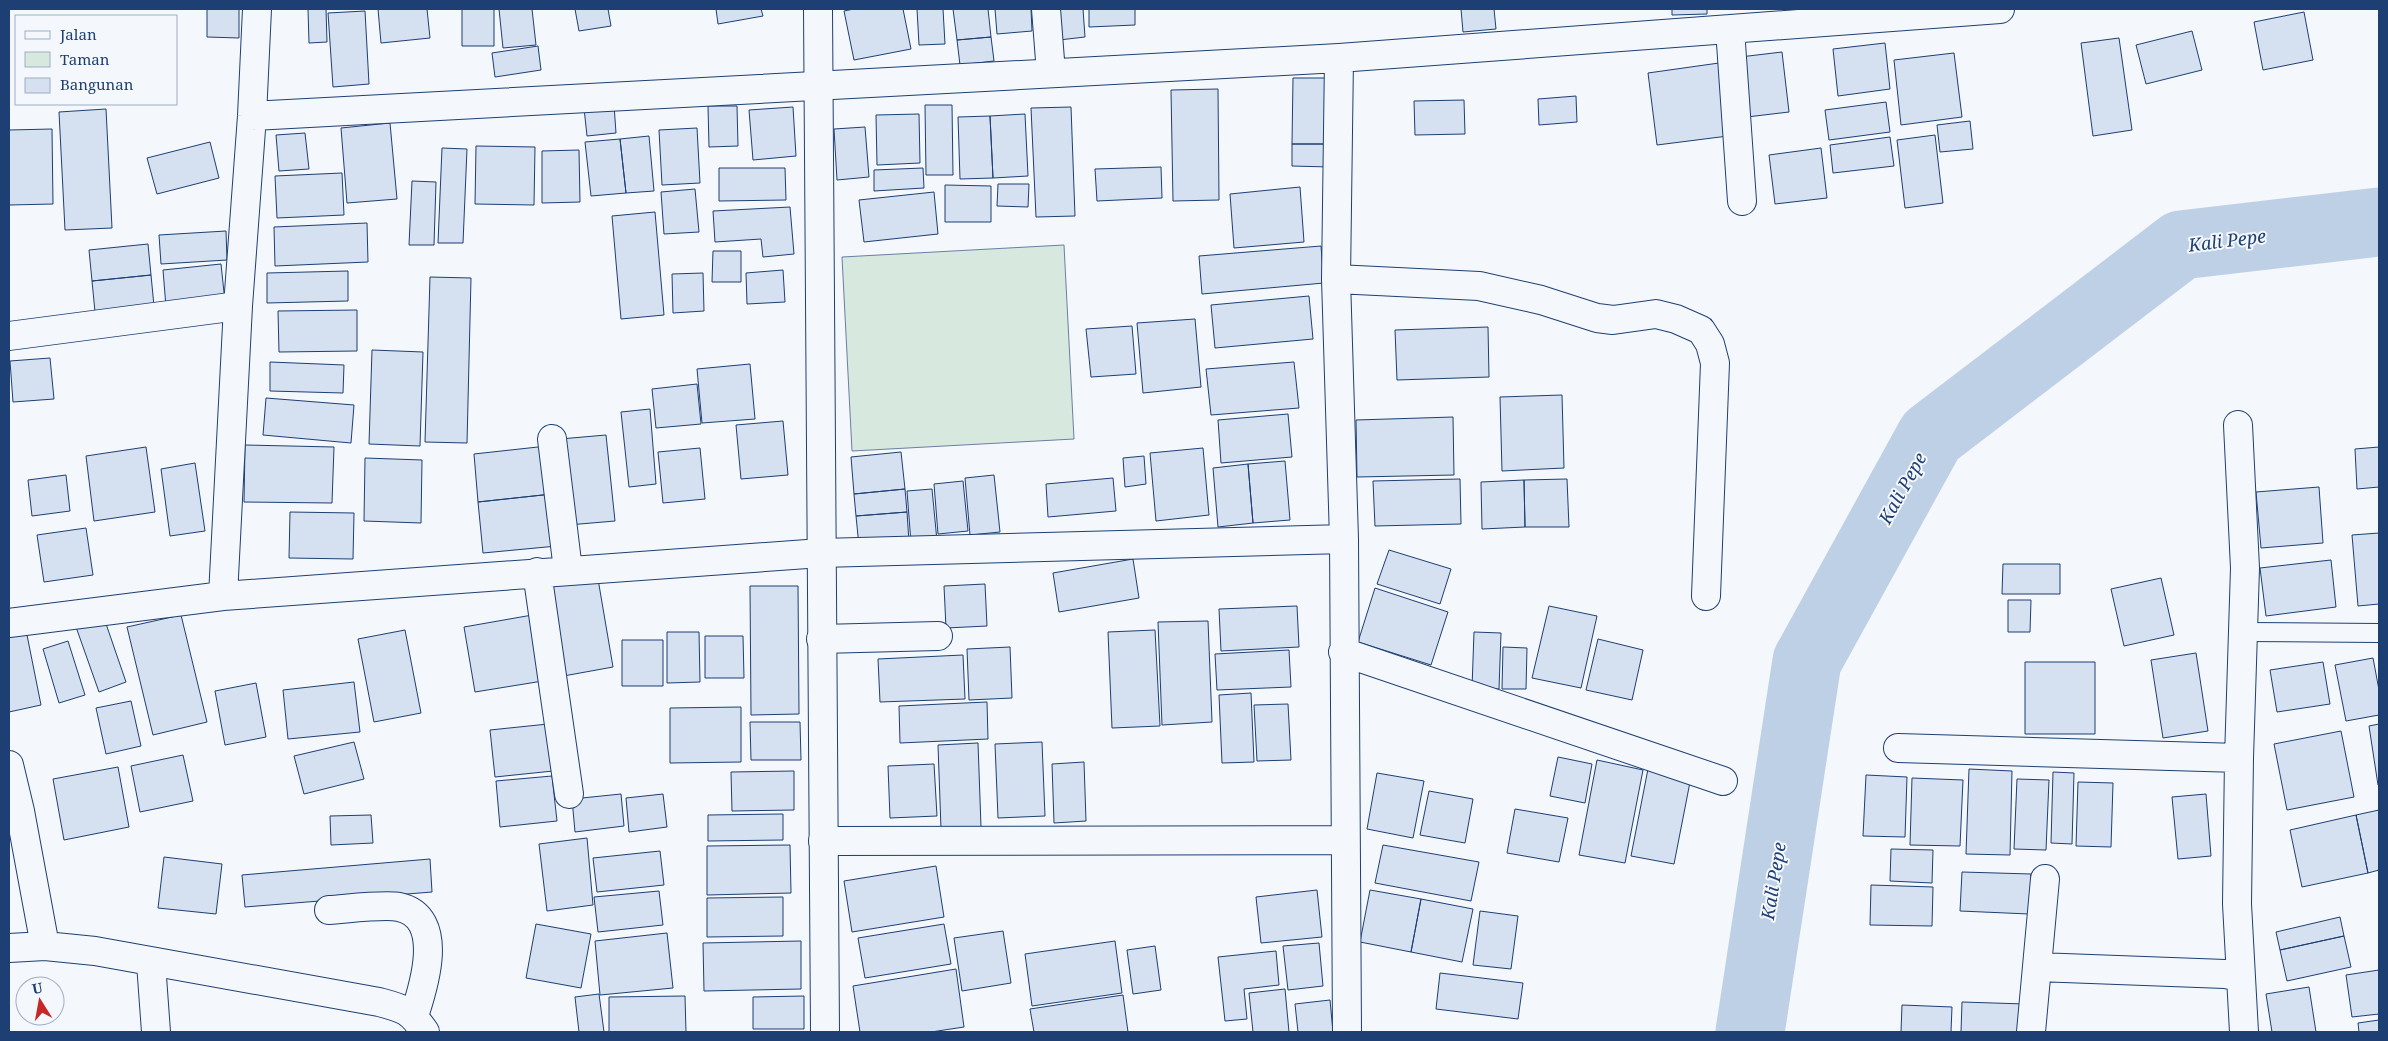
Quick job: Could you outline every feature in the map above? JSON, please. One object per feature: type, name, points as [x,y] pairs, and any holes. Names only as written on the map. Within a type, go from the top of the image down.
[{"type":"street","points":[[223,596],[238,306],[252,116],[257,9]]},
{"type":"street","points":[[818,9],[825,1032]]},
{"type":"street","points":[[1046,9],[1051,73]]},
{"type":"street","points":[[252,116],[1339,58],[1730,29],[1773,17],[2000,9]]},
{"type":"street","points":[[1730,29],[1742,201]]},
{"type":"street","points":[[1339,58],[1336,280],[1344,539],[1343,652],[1347,1032]]},
{"type":"street","points":[[1336,280],[1480,286],[1541,300],[1597,318],[1612,320],[1656,314],[1676,319],[1700,330],[1710,344],[1716,364],[1706,596]]},
{"type":"street","points":[[9,336],[238,306]]},
{"type":"street","points":[[2238,426],[2245,568],[2237,904],[2244,1032]]},
{"type":"street","points":[[552,439],[568,570]]},
{"type":"street","points":[[9,623],[223,596],[821,553],[1344,539]]},
{"type":"street","points":[[537,572],[569,794]]},
{"type":"street","points":[[821,639],[938,636]]},
{"type":"street","points":[[1343,652],[1723,781]]},
{"type":"street","points":[[1898,748],[2239,758]]},
{"type":"street","points":[[9,765],[20,811],[45,946]]},
{"type":"street","points":[[823,842],[1345,840]]},
{"type":"street","points":[[2031,1032],[2045,879]]},
{"type":"street","points":[[329,910],[399,907],[416,915],[426,933],[429,952],[419,1024]]},
{"type":"street","points":[[9,948],[45,946],[95,952],[379,1002],[401,1008],[419,1024]]},
{"type":"street","points":[[151,963],[156,1032]]},
{"type":"street","points":[[2037,967],[2225,974],[2241,977]]},
{"type":"lane","points":[[2242,632],[2379,633]]},
{"type":"green space","points":[[1064,245],[1074,439],[852,451],[842,257]]},
{"type":"building","points":[[207,9],[239,9],[239,38],[207,37]]},
{"type":"building","points":[[308,9],[326,9],[327,42],[309,43]]},
{"type":"building","points":[[378,9],[427,9],[430,38],[381,43]]},
{"type":"building","points":[[462,9],[494,9],[494,46],[462,46]]},
{"type":"building","points":[[499,9],[532,9],[536,45],[503,48]]},
{"type":"building","points":[[575,9],[608,9],[611,26],[579,31]]},
{"type":"building","points":[[716,9],[761,9],[763,16],[718,24]]},
{"type":"building","points":[[854,9],[903,9],[911,49],[854,60],[844,11]]},
{"type":"building","points":[[917,9],[943,9],[945,44],[919,45]]},
{"type":"building","points":[[953,9],[988,9],[991,37],[957,40]]},
{"type":"building","points":[[995,9],[1031,9],[1032,31],[997,34]]},
{"type":"building","points":[[1056,9],[1083,9],[1085,37],[1059,40]]},
{"type":"building","points":[[1089,9],[1135,9],[1135,25],[1089,27]]},
{"type":"building","points":[[1461,9],[1494,9],[1496,29],[1463,32]]},
{"type":"building","points":[[1672,9],[1707,9],[1707,14],[1672,15]]},
{"type":"building","points":[[365,11],[369,84],[333,87],[328,13]]},
{"type":"building","points":[[2304,12],[2313,60],[2263,70],[2254,22]]},
{"type":"building","points":[[2192,31],[2202,70],[2146,84],[2136,45]]},
{"type":"building","points":[[991,37],[994,61],[960,65],[957,40]]},
{"type":"building","points":[[2119,38],[2132,130],[2093,136],[2081,43]]},
{"type":"building","points":[[1885,43],[1890,89],[1838,96],[1833,49]]},
{"type":"building","points":[[538,46],[541,70],[495,77],[492,53]]},
{"type":"building","points":[[1782,52],[1789,112],[1747,117],[1740,57]]},
{"type":"building","points":[[1954,53],[1962,117],[1901,125],[1894,60]]},
{"type":"building","points":[[1719,63],[1728,136],[1657,145],[1648,73]]},
{"type":"building","points":[[1293,78],[1330,78],[1330,144],[1292,144]]},
{"type":"building","points":[[1218,89],[1219,200],[1173,201],[1171,90]]},
{"type":"building","points":[[1576,96],[1577,122],[1539,125],[1538,99]]},
{"type":"building","points":[[1464,100],[1465,134],[1415,135],[1414,101]]},
{"type":"building","points":[[1886,102],[1890,132],[1829,140],[1825,110]]},
{"type":"building","points":[[614,105],[616,133],[587,136],[584,108]]},
{"type":"building","points":[[925,105],[952,105],[953,175],[926,175]]},
{"type":"building","points":[[708,106],[737,106],[738,146],[709,147]]},
{"type":"building","points":[[793,107],[796,156],[753,160],[749,110]]},
{"type":"building","points":[[1071,107],[1075,216],[1036,217],[1031,108]]},
{"type":"building","points":[[106,109],[112,228],[65,230],[59,112]]},
{"type":"building","points":[[919,114],[920,163],[877,165],[876,115]]},
{"type":"building","points":[[1025,114],[1028,176],[993,178],[990,116]]},
{"type":"building","points":[[990,116],[993,178],[960,179],[958,117]]},
{"type":"building","points":[[1970,121],[1973,149],[1940,152],[1937,125]]},
{"type":"building","points":[[390,123],[397,199],[347,203],[341,128]]},
{"type":"building","points":[[865,127],[869,177],[837,180],[834,129]]},
{"type":"building","points":[[697,128],[700,183],[662,185],[659,130]]},
{"type":"building","points":[[52,129],[53,204],[9,205],[9,130]]},
{"type":"building","points":[[305,133],[309,169],[279,171],[276,135]]},
{"type":"building","points":[[1935,135],[1943,203],[1905,208],[1897,140]]},
{"type":"building","points":[[649,136],[654,191],[626,193],[620,139]]},
{"type":"building","points":[[1890,137],[1894,166],[1833,173],[1830,145]]},
{"type":"building","points":[[620,139],[626,193],[591,196],[585,142]]},
{"type":"building","points":[[210,142],[219,178],[157,194],[147,158]]},
{"type":"building","points":[[1292,144],[1330,144],[1330,167],[1292,166]]},
{"type":"building","points":[[476,146],[535,147],[534,205],[475,204]]},
{"type":"building","points":[[442,148],[467,149],[463,243],[438,243]]},
{"type":"building","points":[[1821,148],[1827,198],[1775,204],[1769,155]]},
{"type":"building","points":[[579,150],[580,202],[542,203],[542,151]]},
{"type":"building","points":[[1161,167],[1162,198],[1097,201],[1095,169]]},
{"type":"building","points":[[719,168],[785,168],[786,200],[719,201]]},
{"type":"building","points":[[923,168],[924,188],[874,191],[874,170]]},
{"type":"building","points":[[342,173],[344,215],[277,218],[275,176]]},
{"type":"building","points":[[412,181],[436,182],[434,245],[409,245]]},
{"type":"building","points":[[998,184],[1029,184],[1028,207],[997,206]]},
{"type":"building","points":[[945,185],[991,186],[991,222],[945,222]]},
{"type":"building","points":[[1300,187],[1304,242],[1234,248],[1230,194]]},
{"type":"building","points":[[695,189],[699,232],[664,234],[661,192]]},
{"type":"building","points":[[934,192],[938,234],[864,242],[859,200]]},
{"type":"building","points":[[790,207],[794,254],[763,257],[761,239],[715,242],[713,211]]},
{"type":"building","points":[[655,212],[664,315],[621,319],[612,216]]},
{"type":"building","points":[[367,223],[368,262],[275,266],[274,227]]},
{"type":"building","points":[[226,231],[227,260],[161,264],[159,235]]},
{"type":"building","points":[[148,244],[151,275],[92,281],[89,250]]},
{"type":"building","points":[[1321,246],[1324,283],[1202,294],[1199,256]]},
{"type":"building","points":[[713,251],[741,251],[741,282],[712,282]]},
{"type":"building","points":[[221,264],[225,302],[166,307],[163,270]]},
{"type":"building","points":[[783,270],[785,302],[747,304],[746,273]]},
{"type":"building","points":[[348,271],[348,301],[267,303],[267,273]]},
{"type":"building","points":[[703,273],[704,311],[673,313],[672,274]]},
{"type":"building","points":[[151,275],[154,306],[95,312],[92,281]]},
{"type":"building","points":[[430,277],[471,278],[467,443],[425,442]]},
{"type":"building","points":[[1309,296],[1313,339],[1215,348],[1211,305]]},
{"type":"building","points":[[357,310],[357,351],[279,352],[278,311]]},
{"type":"building","points":[[1195,319],[1201,387],[1143,393],[1137,323]]},
{"type":"building","points":[[1132,326],[1136,374],[1091,377],[1086,329]]},
{"type":"building","points":[[1488,327],[1489,377],[1397,380],[1395,330]]},
{"type":"building","points":[[372,350],[423,352],[420,446],[369,444]]},
{"type":"building","points":[[50,358],[54,399],[13,402],[10,361]]},
{"type":"building","points":[[270,362],[344,365],[343,393],[270,391]]},
{"type":"building","points":[[1294,362],[1299,408],[1211,415],[1206,369]]},
{"type":"building","points":[[750,364],[755,419],[702,423],[697,369]]},
{"type":"building","points":[[697,384],[701,424],[656,428],[652,389]]},
{"type":"building","points":[[1562,395],[1564,468],[1502,471],[1500,397]]},
{"type":"building","points":[[266,398],[354,405],[351,443],[263,435]]},
{"type":"building","points":[[650,409],[656,484],[629,487],[621,412]]},
{"type":"building","points":[[1288,414],[1292,457],[1221,463],[1218,420]]},
{"type":"building","points":[[1453,417],[1454,475],[1357,477],[1356,420]]},
{"type":"building","points":[[783,421],[788,475],[741,479],[736,425]]},
{"type":"building","points":[[606,435],[615,521],[568,525],[560,439]]},
{"type":"building","points":[[245,445],[334,447],[332,503],[244,502]]},
{"type":"building","points":[[547,446],[552,494],[478,502],[474,454]]},
{"type":"building","points":[[146,447],[155,512],[94,521],[86,456]]},
{"type":"building","points":[[2379,447],[2379,487],[2357,489],[2355,449]]},
{"type":"building","points":[[700,448],[705,499],[663,503],[658,452]]},
{"type":"building","points":[[1203,448],[1209,515],[1156,521],[1150,453]]},
{"type":"building","points":[[901,452],[905,489],[854,494],[851,457]]},
{"type":"building","points":[[1144,456],[1146,484],[1125,487],[1123,458]]},
{"type":"building","points":[[365,458],[422,460],[421,523],[364,521]]},
{"type":"building","points":[[1285,461],[1290,520],[1253,523],[1248,464]]},
{"type":"building","points":[[195,463],[205,531],[170,536],[161,469]]},
{"type":"building","points":[[1248,464],[1253,523],[1218,527],[1213,468]]},
{"type":"building","points":[[66,475],[70,511],[32,516],[28,480]]},
{"type":"building","points":[[994,475],[1000,532],[970,535],[965,478]]},
{"type":"building","points":[[1113,478],[1116,511],[1048,517],[1046,484]]},
{"type":"building","points":[[1460,479],[1461,524],[1375,526],[1373,481]]},
{"type":"building","points":[[1567,479],[1569,527],[1525,527],[1524,480]]},
{"type":"building","points":[[1524,480],[1525,527],[1482,529],[1481,482]]},
{"type":"building","points":[[963,481],[968,531],[938,534],[934,484]]},
{"type":"building","points":[[2319,487],[2323,543],[2261,548],[2256,492]]},
{"type":"building","points":[[905,489],[907,512],[856,516],[854,494]]},
{"type":"building","points":[[932,489],[937,541],[911,543],[907,491]]},
{"type":"building","points":[[552,494],[557,546],[483,553],[478,502]]},
{"type":"building","points":[[290,512],[354,513],[353,559],[289,558]]},
{"type":"building","points":[[907,512],[909,542],[859,546],[856,516]]},
{"type":"building","points":[[86,528],[93,575],[44,582],[37,535]]},
{"type":"building","points":[[2379,533],[2379,604],[2358,606],[2352,535]]},
{"type":"building","points":[[1389,550],[1451,569],[1440,604],[1377,584]]},
{"type":"building","points":[[1133,559],[1139,598],[1059,612],[1053,573]]},
{"type":"building","points":[[2331,560],[2336,607],[2266,616],[2260,568]]},
{"type":"building","points":[[2003,564],[2060,564],[2060,594],[2002,594]]},
{"type":"building","points":[[2161,578],[2174,635],[2124,646],[2111,589]]},
{"type":"building","points":[[598,579],[613,667],[558,677],[542,588]]},
{"type":"building","points":[[985,584],[987,626],[946,628],[944,586]]},
{"type":"building","points":[[750,586],[798,586],[799,714],[751,715]]},
{"type":"building","points":[[1375,588],[1448,612],[1431,665],[1358,642]]},
{"type":"building","points":[[2008,600],[2031,600],[2030,632],[2008,632]]},
{"type":"building","points":[[1297,606],[1299,647],[1221,651],[1219,609]]},
{"type":"building","points":[[1549,606],[1597,616],[1581,688],[1532,678]]},
{"type":"building","points":[[538,614],[549,680],[475,692],[464,627]]},
{"type":"building","points":[[181,615],[207,722],[153,735],[127,627]]},
{"type":"building","points":[[104,618],[126,682],[99,692],[76,627]]},
{"type":"building","points":[[1208,621],[1212,722],[1162,725],[1158,622]]},
{"type":"building","points":[[26,630],[41,705],[9,712],[9,634]]},
{"type":"building","points":[[405,630],[421,713],[374,722],[358,639]]},
{"type":"building","points":[[1155,630],[1160,726],[1112,728],[1108,632]]},
{"type":"building","points":[[667,632],[699,632],[700,682],[667,683]]},
{"type":"building","points":[[1474,632],[1501,633],[1499,689],[1472,688]]},
{"type":"building","points":[[705,636],[743,636],[744,678],[705,678]]},
{"type":"building","points":[[1598,639],[1643,650],[1632,700],[1586,690]]},
{"type":"building","points":[[622,640],[663,640],[663,686],[622,686]]},
{"type":"building","points":[[68,641],[85,695],[59,703],[43,649]]},
{"type":"building","points":[[1010,647],[1012,698],[969,700],[967,649]]},
{"type":"building","points":[[1503,647],[1527,648],[1526,689],[1502,689]]},
{"type":"building","points":[[1289,650],[1291,687],[1217,690],[1215,654]]},
{"type":"building","points":[[2196,653],[2208,731],[2163,738],[2151,660]]},
{"type":"building","points":[[963,655],[965,699],[880,702],[878,659]]},
{"type":"building","points":[[2373,658],[2379,690],[2379,715],[2346,721],[2335,665]]},
{"type":"building","points":[[2025,662],[2095,662],[2095,734],[2025,734]]},
{"type":"building","points":[[2323,662],[2330,704],[2277,712],[2270,670]]},
{"type":"building","points":[[354,682],[360,732],[288,739],[283,690]]},
{"type":"building","points":[[256,683],[266,737],[225,745],[215,691]]},
{"type":"building","points":[[1251,693],[1254,762],[1222,763],[1219,695]]},
{"type":"building","points":[[131,701],[141,746],[106,754],[96,708]]},
{"type":"building","points":[[987,702],[988,739],[900,743],[899,706]]},
{"type":"building","points":[[1288,704],[1291,760],[1257,761],[1254,705]]},
{"type":"building","points":[[741,707],[741,762],[670,763],[670,708]]},
{"type":"building","points":[[750,722],[800,722],[801,760],[751,760]]},
{"type":"building","points":[[548,724],[553,771],[495,777],[490,730]]},
{"type":"building","points":[[2379,724],[2379,785],[2378,785],[2369,726]]},
{"type":"building","points":[[2341,731],[2354,797],[2287,810],[2274,744]]},
{"type":"building","points":[[354,742],[364,779],[304,794],[294,756]]},
{"type":"building","points":[[1042,742],[1045,816],[998,818],[995,744]]},
{"type":"building","points":[[978,743],[981,827],[941,829],[938,745]]},
{"type":"building","points":[[183,755],[193,801],[140,812],[131,766]]},
{"type":"building","points":[[1558,757],[1592,764],[1585,803],[1550,796]]},
{"type":"building","points":[[1597,760],[1643,770],[1625,863],[1579,855]]},
{"type":"building","points":[[1084,762],[1086,821],[1054,823],[1052,764]]},
{"type":"building","points":[[934,764],[937,816],[890,818],[888,766]]},
{"type":"building","points":[[118,767],[129,827],[64,840],[53,779]]},
{"type":"building","points":[[1648,769],[1691,777],[1674,864],[1631,856]]},
{"type":"building","points":[[1969,769],[2012,771],[2010,855],[1966,854]]},
{"type":"building","points":[[794,771],[794,810],[732,811],[731,772]]},
{"type":"building","points":[[2053,772],[2074,773],[2072,844],[2051,843]]},
{"type":"building","points":[[1377,773],[1424,781],[1413,838],[1367,829]]},
{"type":"building","points":[[1866,775],[1907,777],[1905,837],[1863,836]]},
{"type":"building","points":[[552,776],[557,821],[500,827],[496,781]]},
{"type":"building","points":[[1912,778],[1963,780],[1960,846],[1910,845]]},
{"type":"building","points":[[2017,779],[2049,780],[2046,850],[2014,849]]},
{"type":"building","points":[[2078,782],[2113,783],[2111,847],[2076,846]]},
{"type":"building","points":[[1429,791],[1473,799],[1465,843],[1420,835]]},
{"type":"building","points":[[621,794],[624,826],[575,832],[572,799]]},
{"type":"building","points":[[663,794],[667,827],[629,832],[626,798]]},
{"type":"building","points":[[2206,794],[2211,856],[2178,859],[2172,797]]},
{"type":"building","points":[[1515,809],[1568,818],[1559,862],[1507,853]]},
{"type":"building","points":[[2379,810],[2379,870],[2368,873],[2356,815]]},
{"type":"building","points":[[783,814],[783,840],[708,841],[708,815]]},
{"type":"building","points":[[371,815],[373,843],[331,845],[330,816]]},
{"type":"building","points":[[2356,815],[2368,873],[2302,887],[2290,830]]},
{"type":"building","points":[[587,838],[593,905],[547,911],[539,844]]},
{"type":"building","points":[[790,845],[791,893],[707,895],[707,846]]},
{"type":"building","points":[[1383,845],[1479,862],[1471,901],[1375,883]]},
{"type":"building","points":[[1891,849],[1933,850],[1932,883],[1890,881]]},
{"type":"building","points":[[660,851],[664,885],[597,892],[593,858]]},
{"type":"building","points":[[164,857],[222,864],[216,914],[158,908]]},
{"type":"building","points":[[430,859],[432,892],[245,907],[242,875]]},
{"type":"building","points":[[936,866],[944,917],[852,932],[844,881]]},
{"type":"building","points":[[1962,872],[2031,874],[2029,914],[1960,911]]},
{"type":"building","points":[[1871,885],[1933,887],[1932,926],[1870,925]]},
{"type":"building","points":[[1317,890],[1322,937],[1261,943],[1256,897]]},
{"type":"building","points":[[1370,890],[1421,899],[1411,952],[1360,942]]},
{"type":"building","points":[[659,891],[663,925],[598,932],[594,897]]},
{"type":"building","points":[[783,897],[783,936],[707,937],[707,898]]},
{"type":"building","points":[[1421,899],[1473,909],[1462,962],[1411,952]]},
{"type":"building","points":[[1480,911],[1518,916],[1511,969],[1473,965]]},
{"type":"building","points":[[2340,917],[2344,936],[2280,950],[2276,932]]},
{"type":"building","points":[[536,924],[591,934],[581,988],[526,978]]},
{"type":"building","points":[[944,924],[951,964],[865,978],[858,938]]},
{"type":"building","points":[[1003,931],[1011,983],[962,991],[954,938]]},
{"type":"building","points":[[667,933],[673,988],[600,995],[595,941]]},
{"type":"building","points":[[2344,936],[2351,967],[2287,981],[2280,950]]},
{"type":"building","points":[[801,941],[801,989],[704,991],[703,943]]},
{"type":"building","points":[[1115,941],[1122,993],[1032,1006],[1025,954]]},
{"type":"building","points":[[1319,943],[1323,986],[1288,990],[1283,946]]},
{"type":"building","points":[[1155,946],[1161,990],[1133,994],[1127,950]]},
{"type":"building","points":[[1276,951],[1279,985],[1244,989],[1247,1019],[1225,1021],[1218,957]]},
{"type":"building","points":[[956,969],[964,1027],[931,1032],[860,1032],[853,986]]},
{"type":"building","points":[[2379,970],[2379,1014],[2352,1017],[2346,975]]},
{"type":"building","points":[[1440,973],[1523,983],[1518,1019],[1436,1009]]},
{"type":"building","points":[[2309,987],[2316,1032],[2272,1032],[2266,994]]},
{"type":"building","points":[[1285,989],[1289,1032],[1253,1032],[1249,993]]},
{"type":"building","points":[[599,994],[604,1032],[579,1032],[575,997]]},
{"type":"building","points":[[1123,995],[1128,1032],[1034,1032],[1030,1009]]},
{"type":"building","points":[[685,996],[686,1032],[609,1032],[609,997]]},
{"type":"building","points":[[804,996],[804,1029],[753,1029],[753,997]]},
{"type":"building","points":[[1330,1000],[1333,1032],[1298,1032],[1295,1004]]},
{"type":"building","points":[[1962,1002],[2025,1004],[2024,1032],[1961,1032]]},
{"type":"building","points":[[1902,1005],[1952,1007],[1951,1032],[1901,1032]]},
{"type":"building","points":[[2379,1020],[2379,1032],[2359,1032],[2358,1023]]},
{"type":"waterway","name":"Kali Pepe","points":[[1750,1032],[1807,661],[1931,436],[2181,245],[2379,222]]}]
